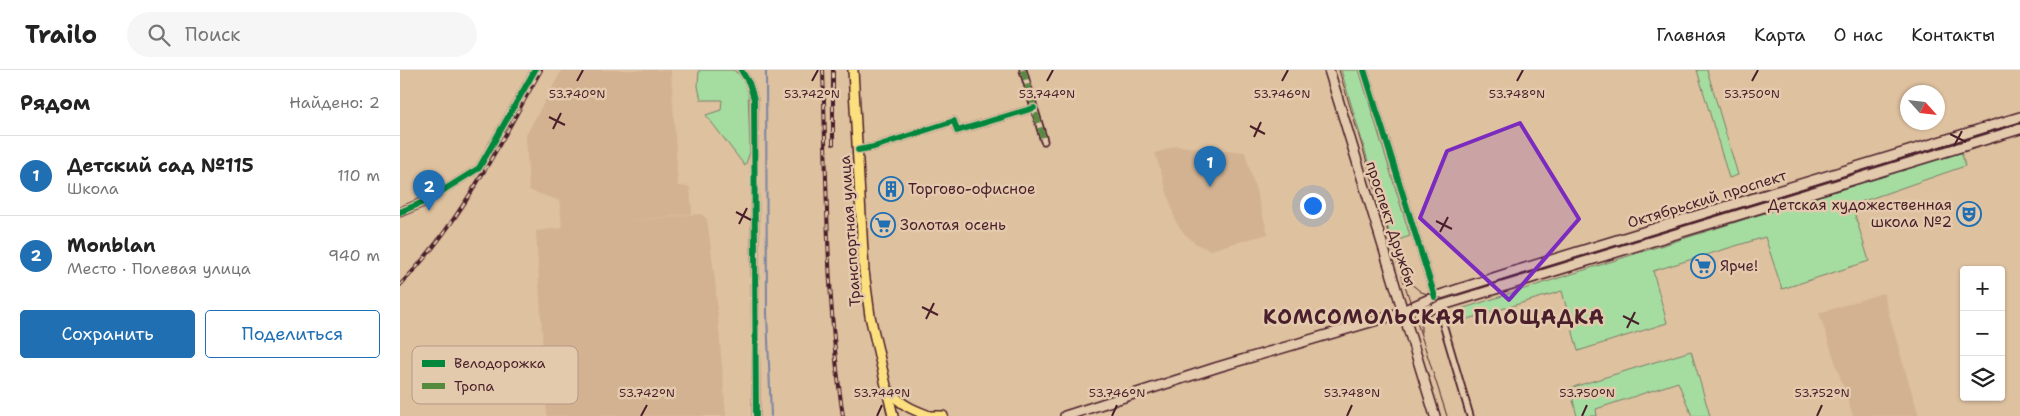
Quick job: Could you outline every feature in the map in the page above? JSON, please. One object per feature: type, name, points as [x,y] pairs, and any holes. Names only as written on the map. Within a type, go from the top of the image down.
[{"type":"main road","name":"Транспортная улица","points":[[853,70],[866,289],[870,316],[893,416]]},
{"type":"main road","name":"проспект Дружбы","points":[[1329,70],[1435,416]]},
{"type":"main road","name":"Октябрьский проспект","points":[[1065,416],[1404,311],[1435,297],[2020,117]]},
{"type":"main road","name":"Октябрьский проспект","points":[[1404,311],[1418,312],[1438,307],[2020,129]]},
{"type":"main road","name":"Транспортная улица","points":[[888,388],[897,400],[908,408],[924,415],[943,416]]},
{"type":"street","points":[[400,212],[426,201],[479,168],[534,70]]},
{"type":"street","points":[[741,70],[749,83],[754,99],[756,416]]},
{"type":"street","points":[[1023,70],[1044,140]]},
{"type":"street","points":[[1364,70],[1435,297]]},
{"type":"street","points":[[858,150],[874,147],[954,121],[957,131],[1034,108]]},
{"type":"street","points":[[1438,307],[1470,416]]},
{"type":"highlighted area","points":[[1520,123],[1579,219],[1509,300],[1420,218],[1447,151]]},
{"type":"shaded area","points":[[562,70],[671,70],[678,186],[690,187],[692,214],[612,223],[701,214],[707,219],[715,280],[726,416],[547,416],[546,404],[578,404],[578,346],[543,346],[536,231],[562,228],[560,201],[529,190],[526,135]]},
{"type":"shaded area","points":[[1176,146],[1245,152],[1268,234],[1210,250],[1196,244],[1183,232],[1176,222],[1155,153]]},
{"type":"shaded area","points":[[1883,293],[1919,416],[1853,416],[1819,313]]},
{"type":"green space","points":[[699,70],[733,70],[740,75],[748,89],[750,152],[745,166],[706,115],[721,110],[722,100],[701,100],[698,86]]},
{"type":"green space","points":[[1341,70],[1359,70],[1410,236],[1392,242]]},
{"type":"green space","points":[[1697,70],[1707,70],[1738,175],[1729,178]]},
{"type":"green space","points":[[1961,151],[1965,166],[1852,205],[1869,261],[1782,289],[1765,237],[1653,271],[1667,323],[1578,351],[1562,291],[1451,324],[1449,320],[1451,314],[1461,309]]},
{"type":"green space","points":[[1691,351],[1710,416],[1692,416],[1678,382],[1596,409],[1597,416],[1577,416],[1570,388]]},
{"type":"waterway","points":[[766,70],[767,313],[771,416]]},
{"type":"tram line","points":[[1339,70],[1447,416]]},
{"type":"tram line","points":[[1421,332],[1425,312],[1441,299],[2020,122]]},
{"type":"tram line","points":[[1403,277],[1421,292],[1444,299]]},
{"type":"railway","points":[[400,285],[442,236],[478,182],[541,70]]},
{"type":"railway","points":[[823,70],[830,287],[837,373],[843,416]]},
{"type":"railway","points":[[833,70],[833,144]]},
{"type":"marked path","points":[[1023,70],[1044,141]]},
{"type":"cycle path","points":[[400,212],[426,201],[479,168],[535,70]]},
{"type":"cycle path","points":[[741,70],[749,83],[754,99],[756,416]]},
{"type":"cycle path","points":[[1364,70],[1435,297]]},
{"type":"cycle path","points":[[858,150],[874,147],[954,121],[957,131],[1034,108]]},
{"type":"place","name":"Детский сад №115","points":[[1210,187]]},
{"type":"place","name":"Торгово-офисное","points":[[891,189]]},
{"type":"place","name":"Monblan","points":[[429,211]]},
{"type":"place","name":"Детская художественная школа №2","points":[[1969,214]]},
{"type":"place","name":"Золотая осень","points":[[883,225]]},
{"type":"place","name":"Ярче!","points":[[1703,266]]},
{"type":"district","name":"КОМСОМОЛЬСКАЯ ПЛОЩАДКА","points":[[1434,317]]}]
